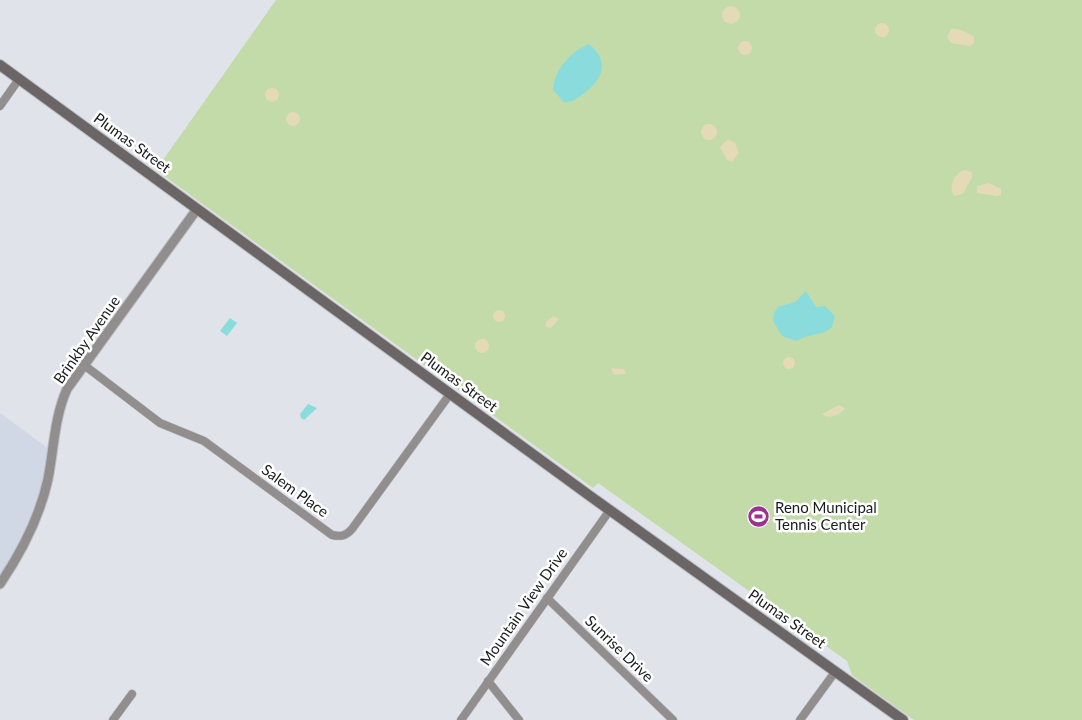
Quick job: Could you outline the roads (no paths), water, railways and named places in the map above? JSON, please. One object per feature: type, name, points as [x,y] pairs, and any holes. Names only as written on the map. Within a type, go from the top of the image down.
[{"type":"main road","name":"Plumas Street","points":[[0,65],[450,394],[903,720]]},
{"type":"street","points":[[0,106],[19,79]]},
{"type":"street","name":"Brinkby Avenue","points":[[0,584],[19,552],[39,508],[47,482],[62,402],[84,366],[197,209]]},
{"type":"street","name":"Salem Place","points":[[84,366],[160,423],[204,441],[325,530],[338,536],[344,536],[352,529],[450,394]]},
{"type":"street","name":"Mountain View Drive","points":[[462,720],[610,510]]},
{"type":"street","name":"Sunrise Drive","points":[[547,598],[673,720]]},
{"type":"street","points":[[800,720],[835,672]]},
{"type":"street","points":[[488,681],[519,720]]},
{"type":"street","points":[[113,720],[132,694]]},
{"type":"water","points":[[589,44],[600,58],[602,65],[599,78],[582,95],[572,101],[564,102],[553,90],[557,75],[570,56]]},
{"type":"water","points":[[806,291],[816,307],[825,306],[835,316],[832,327],[825,332],[796,341],[782,336],[773,321],[774,313],[778,307],[795,302]]},
{"type":"water","points":[[230,318],[237,323],[227,336],[220,331]]},
{"type":"water","points":[[308,404],[317,408],[304,420],[300,414]]},
{"type":"place","name":"Reno Municipal Tennis Center","points":[[759,517]]}]
